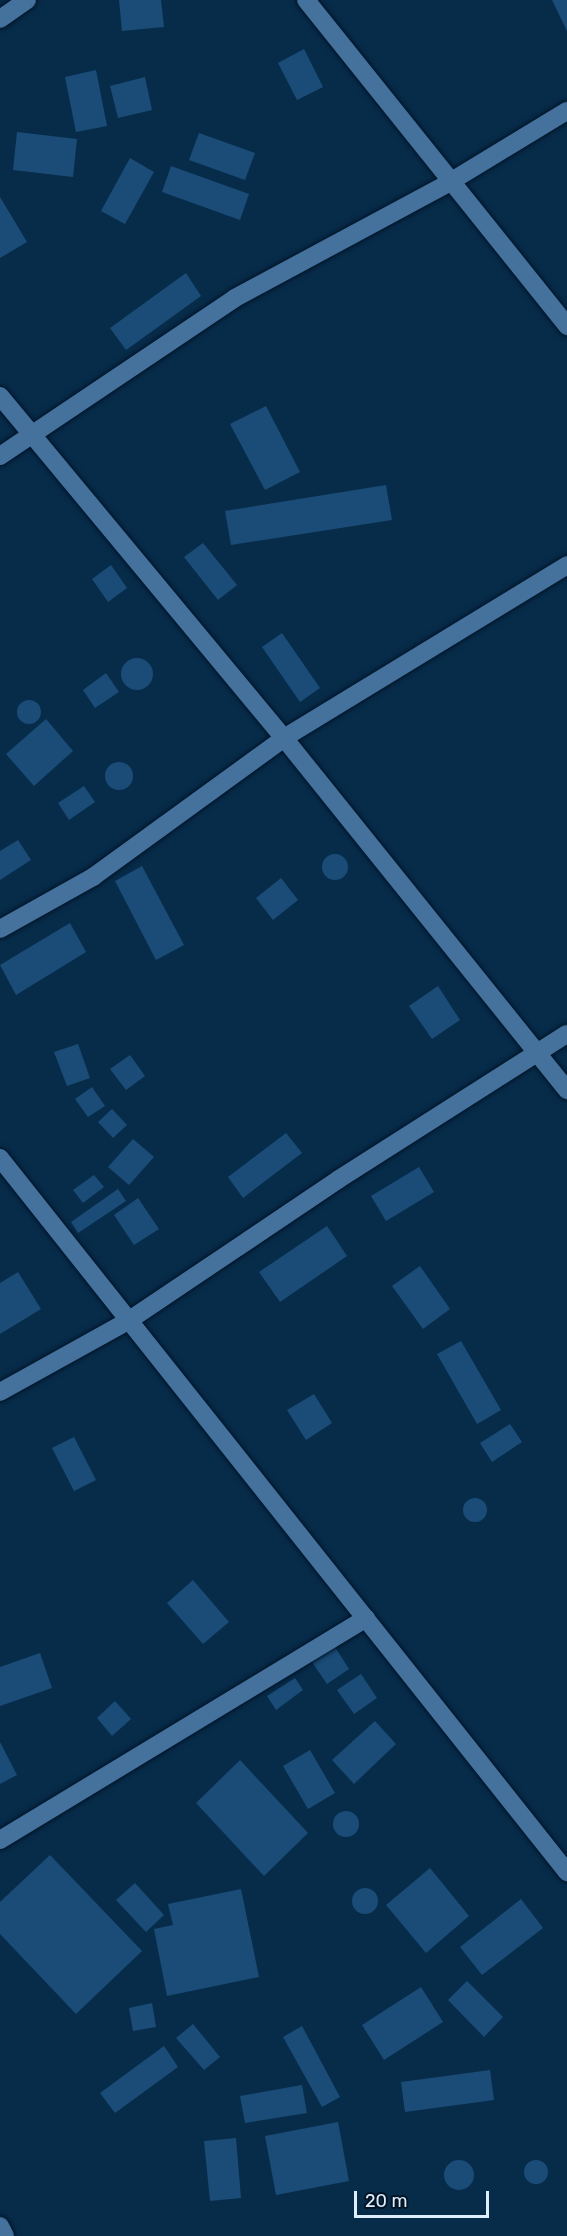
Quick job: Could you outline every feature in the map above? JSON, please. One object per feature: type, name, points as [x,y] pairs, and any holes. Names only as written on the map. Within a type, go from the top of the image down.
[{"type":"street","points":[[0,19],[27,0]]},
{"type":"street","points":[[306,0],[567,326]]},
{"type":"street","points":[[0,456],[235,298],[450,182],[567,111]]},
{"type":"street","points":[[0,396],[284,738],[567,1090]]},
{"type":"street","points":[[0,929],[93,877],[284,738],[567,565]]},
{"type":"street","points":[[0,1392],[128,1322],[339,1179],[567,1034]]},
{"type":"street","points":[[0,1158],[567,1872]]},
{"type":"street","points":[[0,1840],[366,1618]]},
{"type":"street","points":[[0,2226],[5,2236]]},
{"type":"building","points":[[119,0],[161,0],[164,27],[122,31]]},
{"type":"building","points":[[552,0],[567,0],[567,31]]},
{"type":"building","points":[[304,49],[323,87],[297,100],[278,63]]},
{"type":"building","points":[[96,70],[107,126],[76,132],[65,77]]},
{"type":"building","points":[[145,77],[152,110],[118,118],[110,86]]},
{"type":"building","points":[[17,132],[77,139],[73,177],[13,170]]},
{"type":"building","points":[[199,133],[255,153],[245,180],[189,160]]},
{"type":"building","points":[[130,158],[154,172],[125,224],[101,211]]},
{"type":"building","points":[[171,166],[249,194],[240,220],[162,192]]},
{"type":"building","points":[[0,197],[27,242],[0,258]]},
{"type":"building","points":[[186,273],[201,296],[126,350],[110,328]]},
{"type":"building","points":[[266,406],[300,472],[265,490],[230,424]]},
{"type":"building","points":[[386,485],[392,520],[231,545],[225,511]]},
{"type":"building","points":[[203,543],[237,585],[218,600],[184,557]]},
{"type":"building","points":[[111,565],[127,588],[108,602],[92,579]]},
{"type":"building","points":[[282,633],[320,688],[300,702],[262,647]]},
{"type":"building","points":[[137,658],[148,663],[153,674],[148,685],[137,690],[126,685],[121,674],[126,663]]},
{"type":"building","points":[[106,673],[119,692],[95,708],[83,690]]},
{"type":"building","points":[[29,700],[37,704],[41,712],[37,720],[29,724],[21,720],[17,712],[21,704]]},
{"type":"building","points":[[46,719],[73,751],[34,786],[6,754]]},
{"type":"building","points":[[119,762],[129,766],[133,776],[129,786],[119,790],[109,786],[105,776],[109,766]]},
{"type":"building","points":[[84,786],[95,802],[69,820],[58,803]]},
{"type":"building","points":[[18,840],[31,860],[0,880],[0,851]]},
{"type":"building","points":[[335,854],[344,858],[348,867],[344,876],[335,880],[326,876],[322,867],[326,858]]},
{"type":"building","points":[[142,866],[184,945],[156,960],[115,881]]},
{"type":"building","points":[[281,878],[298,900],[273,920],[256,898]]},
{"type":"building","points":[[70,923],[86,952],[16,995],[0,965]]},
{"type":"building","points":[[438,986],[460,1020],[432,1039],[409,1006]]},
{"type":"building","points":[[78,1044],[90,1078],[67,1086],[54,1052]]},
{"type":"building","points":[[130,1055],[145,1076],[126,1090],[110,1069]]},
{"type":"building","points":[[92,1087],[105,1106],[88,1117],[75,1099]]},
{"type":"building","points":[[112,1109],[127,1125],[113,1138],[98,1122]]},
{"type":"building","points":[[286,1133],[302,1153],[243,1198],[228,1177]]},
{"type":"building","points":[[133,1139],[154,1157],[129,1185],[108,1167]]},
{"type":"building","points":[[419,1167],[434,1192],[386,1221],[371,1196]]},
{"type":"building","points":[[94,1175],[104,1187],[83,1203],[73,1190]]},
{"type":"building","points":[[118,1189],[126,1201],[78,1233],[71,1222]]},
{"type":"building","points":[[138,1198],[159,1229],[134,1245],[114,1215]]},
{"type":"building","points":[[327,1226],[347,1256],[280,1302],[259,1272]]},
{"type":"building","points":[[420,1266],[450,1309],[423,1329],[392,1286]]},
{"type":"building","points":[[18,1272],[41,1309],[0,1334],[0,1283]]},
{"type":"building","points":[[461,1341],[501,1410],[477,1424],[437,1354]]},
{"type":"building","points":[[314,1394],[332,1423],[306,1440],[287,1410]]},
{"type":"building","points":[[510,1424],[522,1442],[492,1462],[480,1443]]},
{"type":"building","points":[[74,1437],[96,1480],[74,1491],[52,1448]]},
{"type":"building","points":[[475,1498],[484,1501],[487,1510],[484,1519],[475,1522],[466,1519],[463,1510],[466,1501]]},
{"type":"building","points":[[193,1580],[229,1622],[203,1644],[167,1603]]},
{"type":"building","points":[[335,1647],[349,1669],[327,1684],[312,1662]]},
{"type":"building","points":[[40,1653],[52,1688],[0,1706],[0,1667]]},
{"type":"building","points":[[361,1674],[377,1698],[354,1714],[337,1690]]},
{"type":"building","points":[[295,1678],[303,1690],[276,1710],[267,1696]]},
{"type":"building","points":[[115,1701],[131,1719],[112,1736],[97,1718]]},
{"type":"building","points":[[375,1721],[396,1744],[354,1784],[332,1760]]},
{"type":"building","points":[[0,1742],[17,1775],[0,1784]]},
{"type":"building","points":[[310,1750],[335,1793],[308,1809],[283,1766]]},
{"type":"building","points":[[240,1760],[308,1833],[264,1876],[196,1803]]},
{"type":"building","points":[[346,1811],[355,1815],[359,1824],[355,1833],[346,1837],[337,1833],[333,1824],[337,1815]]},
{"type":"building","points":[[50,1855],[142,1951],[76,2014],[0,1934],[0,1902]]},
{"type":"building","points":[[430,1868],[469,1916],[426,1953],[386,1905]]},
{"type":"building","points":[[135,1883],[164,1915],[146,1932],[116,1900]]},
{"type":"building","points":[[365,1888],[374,1892],[378,1901],[374,1910],[365,1914],[356,1910],[352,1901],[356,1892]]},
{"type":"building","points":[[241,1889],[259,1977],[167,1996],[154,1929],[173,1925],[168,1904]]},
{"type":"building","points":[[521,1899],[543,1928],[482,1975],[460,1947]]},
{"type":"building","points":[[467,1981],[503,2017],[484,2037],[448,2000]]},
{"type":"building","points":[[421,1987],[443,2022],[384,2060],[362,2025]]},
{"type":"building","points":[[152,2003],[156,2027],[133,2031],[129,2008]]},
{"type":"building","points":[[193,2024],[220,2057],[204,2070],[176,2038]]},
{"type":"building","points":[[302,2026],[340,2097],[322,2107],[283,2037]]},
{"type":"building","points":[[164,2046],[178,2067],[115,2113],[100,2093]]},
{"type":"building","points":[[490,2070],[494,2100],[405,2112],[401,2082]]},
{"type":"building","points":[[302,2085],[307,2113],[245,2123],[240,2096]]},
{"type":"building","points":[[338,2122],[349,2181],[276,2195],[265,2136]]},
{"type":"building","points":[[236,2138],[241,2198],[210,2201],[204,2141]]},
{"type":"building","points":[[459,2160],[469,2165],[474,2175],[469,2185],[459,2190],[449,2185],[444,2175],[449,2165]]},
{"type":"building","points":[[536,2160],[545,2163],[548,2172],[545,2181],[536,2184],[527,2181],[524,2172],[527,2163]]}]
